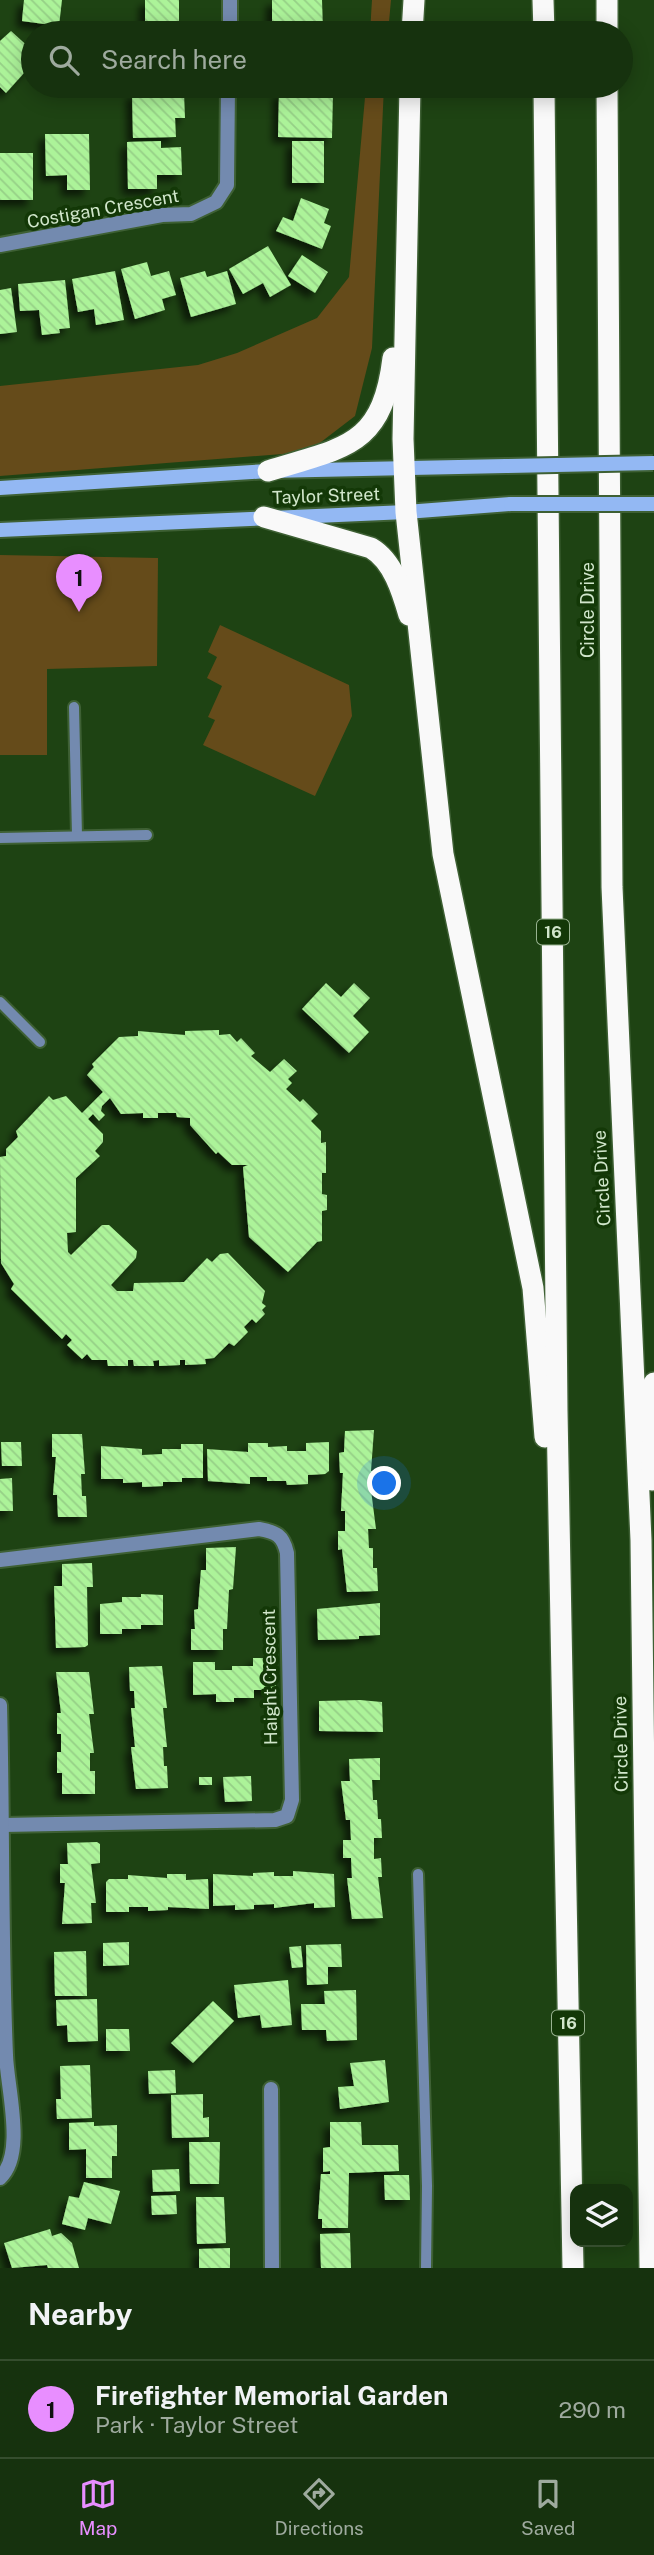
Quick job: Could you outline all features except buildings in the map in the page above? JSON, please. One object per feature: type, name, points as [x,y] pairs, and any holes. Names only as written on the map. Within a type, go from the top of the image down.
[{"type":"highway","points":[[413,21],[414,0]]},
{"type":"highway","points":[[543,0],[544,21]]},
{"type":"highway","points":[[607,0],[607,21]]},
{"type":"highway","points":[[410,98],[406,512],[443,854],[533,1288],[550,1495],[563,1779]]},
{"type":"highway","name":"16","points":[[544,98],[563,1779],[573,2268]]},
{"type":"highway","name":"Circle Drive","points":[[607,98],[612,887],[641,1540],[650,2268]]},
{"type":"highway","points":[[268,471],[342,448],[373,425],[389,386],[407,241]]},
{"type":"highway","points":[[264,517],[371,548],[381,554],[400,586],[425,675]]},
{"type":"highway","points":[[641,1540],[652,1494],[654,1383]]},
{"type":"main road","name":"Taylor Street","points":[[0,488],[268,471],[653,463]]},
{"type":"main road","name":"Taylor Street","points":[[0,530],[406,512],[511,504],[654,504]]},
{"type":"street","points":[[230,0],[230,21]]},
{"type":"street","name":"Costigan Crescent","points":[[0,245],[162,215],[191,214],[216,202],[227,185],[228,98]]},
{"type":"street","name":"Haight Crescent","points":[[0,1560],[259,1529],[276,1532],[284,1539],[287,1553],[292,1800],[287,1816],[275,1820],[3,1825]]},
{"type":"street","points":[[0,1705],[6,2057],[14,2144],[11,2165],[0,2178]]},
{"type":"street","points":[[271,2089],[272,2268]]},
{"type":"lane","points":[[75,707],[77,836]]},
{"type":"lane","points":[[0,838],[147,835]]},
{"type":"lane","points":[[0,1002],[40,1042]]},
{"type":"lane","points":[[418,1874],[427,2186],[426,2268]]},
{"type":"shaded area","points":[[372,0],[391,0],[389,21],[371,21]]},
{"type":"shaded area","points":[[365,98],[383,98],[372,348],[355,416],[308,452],[0,476],[0,386],[198,365],[237,353],[317,318],[349,277]]},
{"type":"shaded area","points":[[0,555],[158,558],[157,666],[47,669],[47,755],[0,755]]},
{"type":"shaded area","points":[[220,625],[349,685],[352,716],[315,796],[203,745],[215,720],[208,717],[222,686],[207,678],[217,657],[208,652]]},
{"type":"place","name":"Firefighter Memorial Garden","points":[[79,612]]}]
